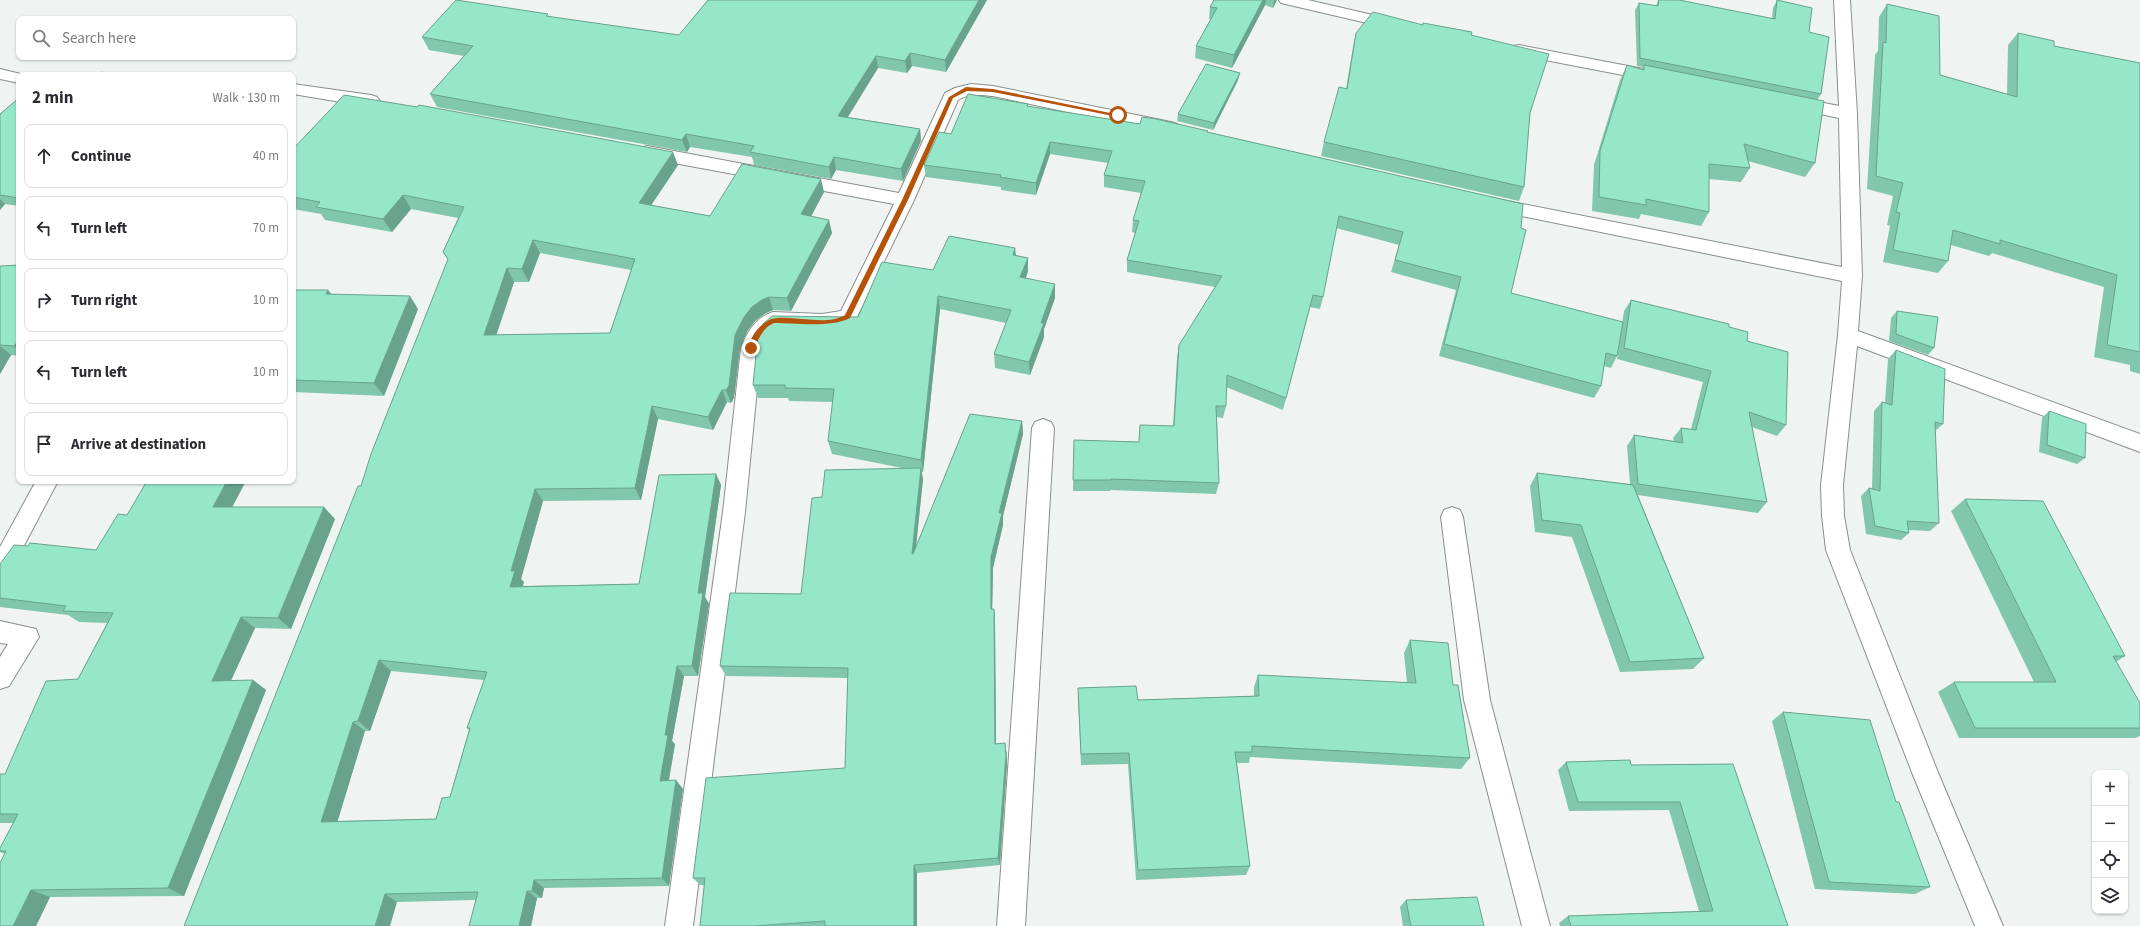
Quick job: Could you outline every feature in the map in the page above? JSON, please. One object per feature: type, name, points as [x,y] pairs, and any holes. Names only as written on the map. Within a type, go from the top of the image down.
[{"type":"street","points":[[1287,0],[1409,28]]},
{"type":"street","points":[[1842,0],[1848,114],[1852,276],[1848,335],[1832,485],[1833,516],[1838,550],[1926,775],[1989,926]]},
{"type":"street","points":[[1503,47],[1668,79]]},
{"type":"street","points":[[0,74],[16,77]]},
{"type":"street","points":[[679,926],[734,512],[751,348],[758,333],[765,324],[773,320],[828,321],[841,320],[848,316],[905,200],[951,97],[966,89],[1001,92],[1118,115],[1185,131]]},
{"type":"street","points":[[296,90],[389,105]]},
{"type":"street","points":[[1777,100],[1848,114]]},
{"type":"street","points":[[630,149],[905,200]]},
{"type":"street","points":[[1478,200],[1852,276]]},
{"type":"street","points":[[1848,335],[2140,444]]},
{"type":"street","points":[[1010,926],[1043,428]]},
{"type":"street","points":[[0,569],[45,484]]},
{"type":"street","points":[[1452,517],[1477,700],[1536,926]]},
{"type":"street","points":[[0,632],[27,637],[0,678]]},
{"type":"building","points":[[456,0],[548,14],[546,16],[679,35],[708,0],[979,0],[945,60],[910,53],[905,61],[876,56],[838,116],[920,129],[901,169],[834,157],[829,167],[750,152],[754,146],[686,134],[682,140],[430,94],[473,46],[422,37]]},
{"type":"building","points":[[1214,0],[1263,0],[1234,55],[1196,46],[1217,8],[1210,7]]},
{"type":"building","points":[[1659,0],[1679,0],[1775,19],[1777,0],[1812,8],[1809,32],[1829,37],[1821,94],[1640,58],[1639,3],[1658,6]]},
{"type":"building","points":[[1887,4],[1939,16],[1940,75],[2017,97],[2018,33],[2054,41],[2054,46],[2140,63],[2140,352],[2107,345],[2117,275],[2000,240],[2000,244],[1953,230],[1948,261],[1893,250],[1900,213],[1896,212],[1903,183],[1876,176],[1883,42],[1886,43]]},
{"type":"building","points":[[1373,12],[1423,25],[1423,23],[1472,32],[1471,35],[1549,54],[1530,113],[1524,187],[1324,142],[1339,87],[1347,89],[1356,33]]},
{"type":"building","points":[[1206,64],[1240,73],[1214,123],[1178,114]]},
{"type":"building","points":[[1627,65],[1644,70],[1644,65],[1824,101],[1815,163],[1744,144],[1750,168],[1709,164],[1709,212],[1646,199],[1646,205],[1599,197],[1600,151]]},
{"type":"building","points":[[968,94],[1028,104],[1027,106],[1140,124],[1142,117],[1156,119],[1523,204],[1521,228],[1526,230],[1511,293],[1623,322],[1617,356],[1606,353],[1601,386],[1444,344],[1461,277],[1395,260],[1403,232],[1339,216],[1323,297],[1313,295],[1286,398],[1227,375],[1226,406],[1216,406],[1219,483],[1111,479],[1073,480],[1074,440],[1139,442],[1140,425],[1174,426],[1179,345],[1222,276],[1127,260],[1139,221],[1133,220],[1145,181],[1104,175],[1112,151],[1050,142],[1036,183],[1000,177],[1001,175],[924,165],[939,132],[951,134]]},
{"type":"building","points":[[344,95],[417,107],[419,105],[673,152],[639,203],[710,216],[742,164],[821,179],[801,214],[829,220],[787,298],[769,297],[762,300],[752,307],[744,317],[735,335],[729,386],[726,390],[722,390],[708,417],[652,406],[635,488],[535,489],[511,571],[515,571],[510,587],[639,584],[659,475],[716,474],[698,593],[703,593],[692,666],[677,666],[665,735],[668,735],[660,781],[676,780],[662,878],[534,880],[532,891],[527,891],[519,926],[469,926],[478,892],[385,894],[375,926],[184,926],[358,486],[361,486],[371,454],[448,259],[443,252],[464,207],[403,195],[383,219],[316,207],[320,202],[296,198],[296,146]],"holes":[[[533,240],[635,259],[610,333],[484,335],[507,268],[522,269]],[[379,660],[487,672],[467,728],[470,728],[450,797],[442,798],[436,819],[321,822],[353,722],[358,721]]]},
{"type":"building","points":[[16,101],[16,198],[0,195],[0,114]]},
{"type":"building","points":[[949,236],[1015,248],[1013,255],[1028,258],[1020,277],[1055,284],[1041,323],[1044,323],[1029,362],[994,354],[1011,310],[938,296],[921,460],[828,441],[834,389],[785,388],[785,385],[753,385],[758,335],[763,324],[772,316],[858,317],[882,262],[933,270]]},
{"type":"building","points":[[16,265],[16,344],[14,346],[0,345],[0,266]]},
{"type":"building","points":[[296,290],[328,290],[326,294],[410,296],[374,383],[296,380]]},
{"type":"building","points":[[1631,300],[1729,324],[1729,327],[1748,332],[1747,341],[1788,352],[1786,425],[1749,412],[1767,502],[1638,484],[1634,435],[1683,443],[1681,428],[1696,430],[1711,371],[1624,348]]},
{"type":"building","points":[[1897,311],[1938,317],[1934,348],[1896,334]]},
{"type":"building","points":[[1896,350],[1945,369],[1943,424],[1935,422],[1939,523],[1907,521],[1909,533],[1875,526],[1869,488],[1880,491],[1882,402],[1892,405]]},
{"type":"building","points":[[2049,411],[2086,424],[2085,458],[2047,445]]},
{"type":"building","points":[[970,414],[1022,421],[999,513],[1002,513],[991,557],[991,609],[994,609],[995,744],[1005,743],[1006,755],[998,858],[914,865],[914,926],[825,926],[825,921],[754,926],[700,926],[705,878],[693,878],[706,778],[845,768],[848,668],[720,666],[730,593],[801,594],[812,498],[822,497],[825,470],[921,468],[913,554]]},
{"type":"building","points":[[1537,473],[1633,485],[1704,658],[1630,662],[1581,525],[1542,520]]},
{"type":"building","points":[[145,484],[225,484],[213,507],[324,507],[278,618],[241,617],[212,681],[253,680],[168,888],[31,890],[13,926],[0,926],[0,863],[6,851],[0,851],[0,848],[18,814],[0,814],[0,774],[5,774],[46,681],[78,679],[113,613],[63,611],[66,606],[0,598],[0,564],[14,545],[28,546],[30,543],[96,550],[118,514],[127,515]]},
{"type":"building","points":[[1965,499],[2043,501],[2125,656],[2113,656],[2140,703],[2140,728],[1975,728],[1954,682],[2056,682]]},
{"type":"building","points":[[1410,640],[1448,643],[1453,685],[1458,685],[1470,758],[1252,746],[1252,752],[1235,752],[1250,866],[1138,870],[1129,753],[1081,754],[1078,688],[1136,686],[1138,700],[1259,696],[1258,675],[1416,683]]},
{"type":"building","points":[[1783,712],[1870,720],[1896,802],[1899,802],[1930,887],[1829,882]]},
{"type":"building","points":[[1630,760],[1631,765],[1733,764],[1788,926],[1571,926],[1568,916],[1713,911],[1680,802],[1578,802],[1566,762]]},
{"type":"building","points":[[1477,897],[1484,926],[1411,926],[1406,900]]},
{"type":"route","points":[[751,348],[758,333],[765,324],[773,320],[828,321],[841,320],[848,316],[905,200],[951,97],[966,89],[977,89],[1118,115]]}]
